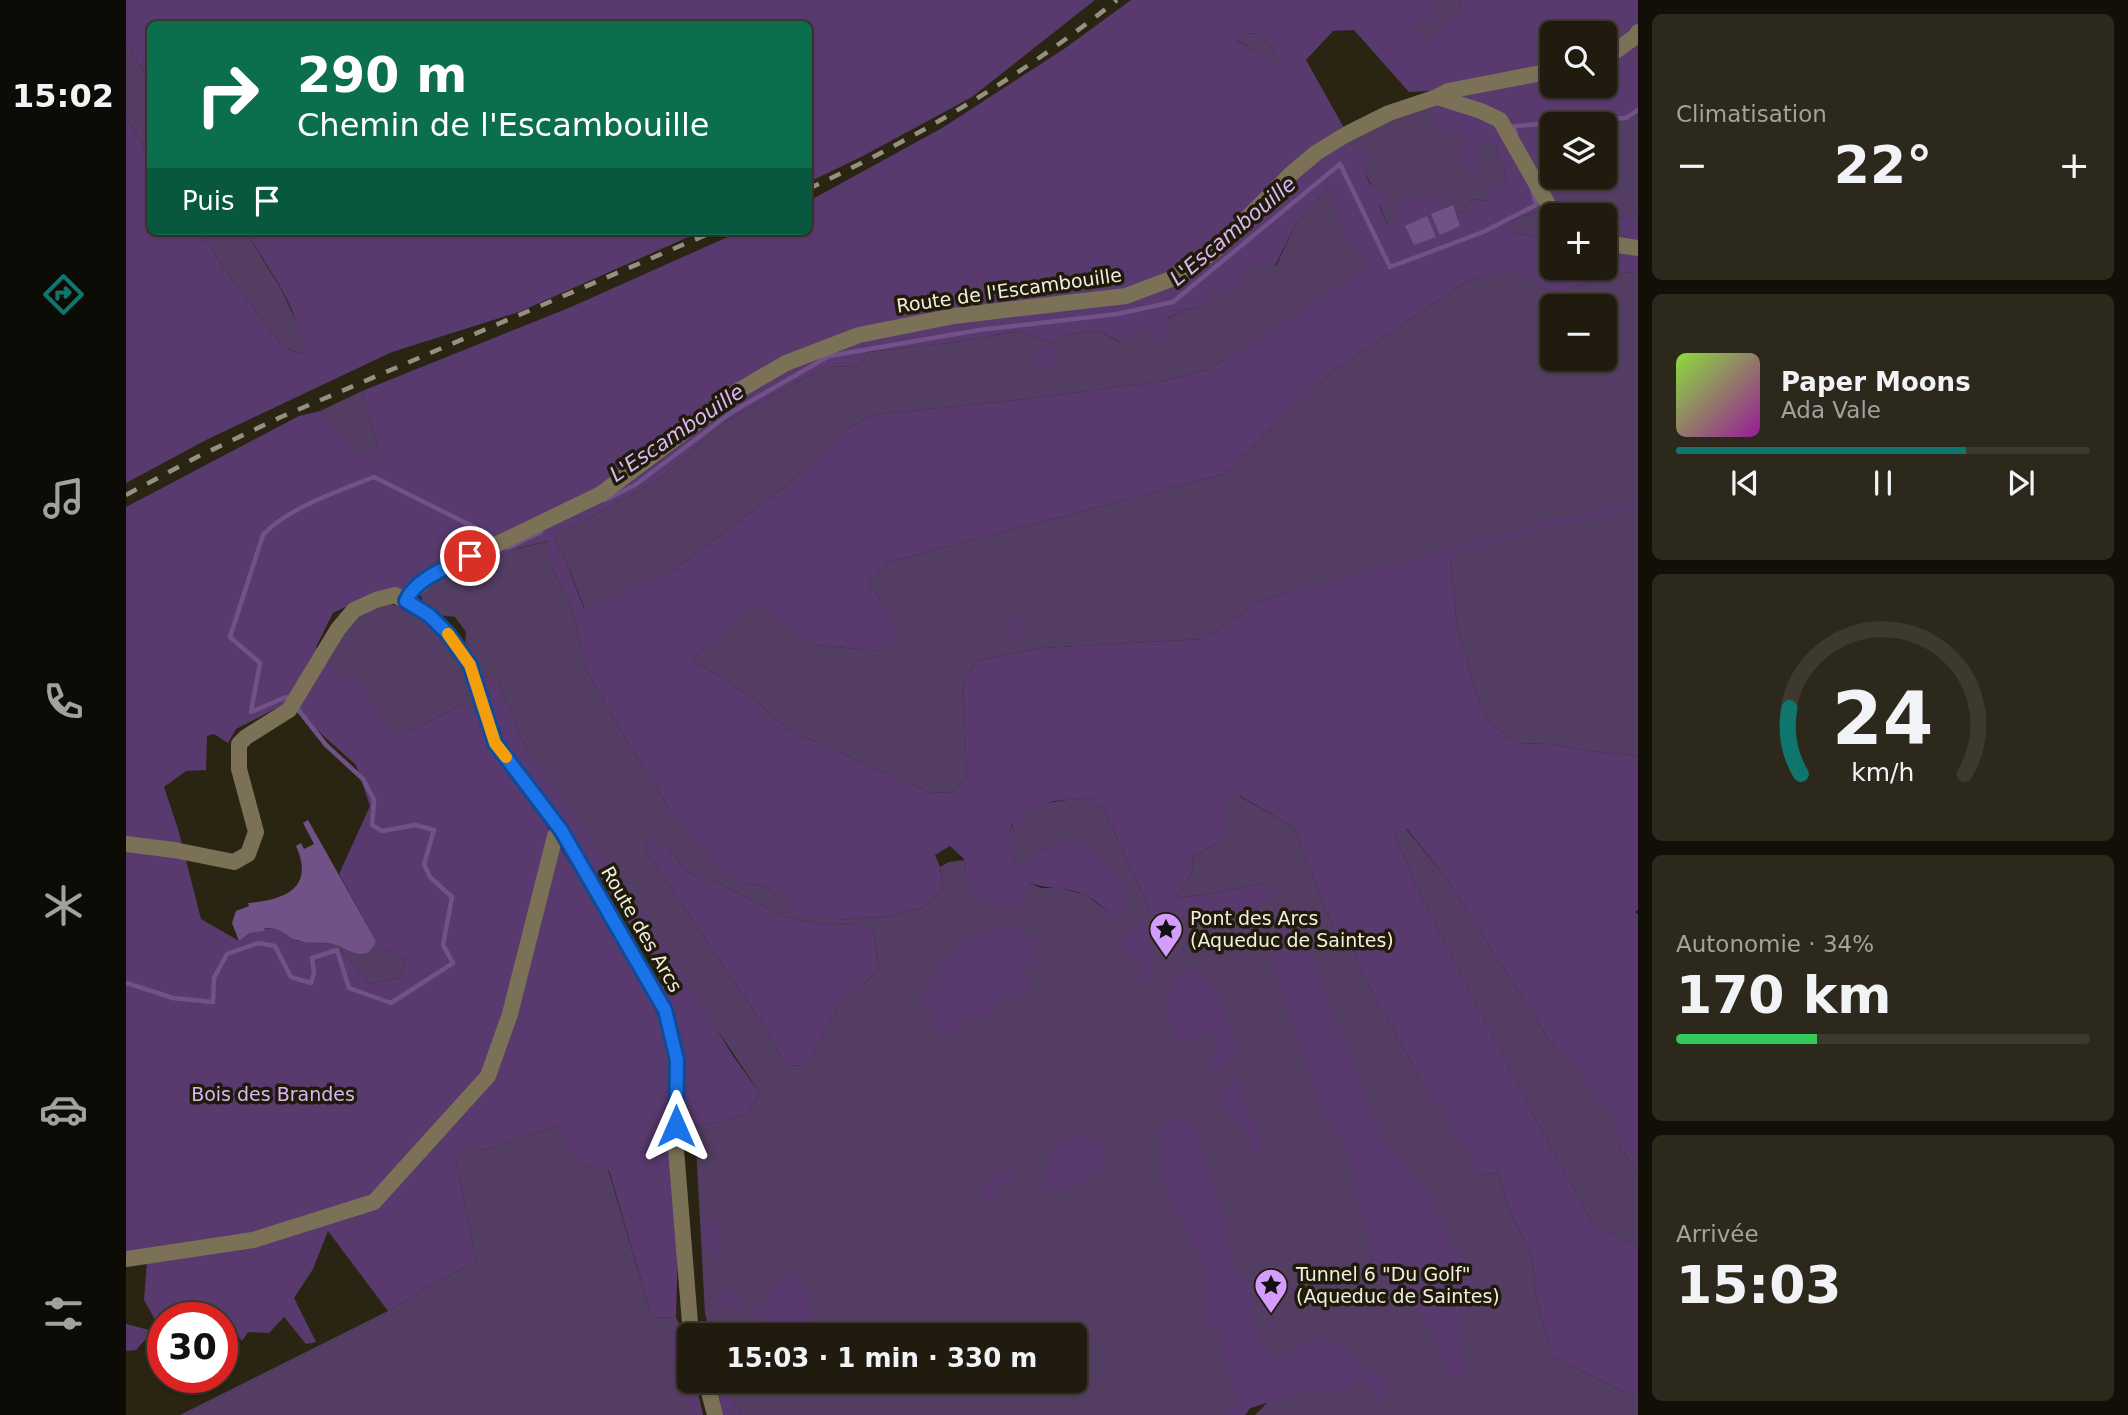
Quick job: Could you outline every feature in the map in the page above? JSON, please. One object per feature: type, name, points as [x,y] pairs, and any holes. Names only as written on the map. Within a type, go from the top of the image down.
[{"type":"street","points":[[1617,50],[1638,32]]},
{"type":"street","name":"Route de l'Escambouille","points":[[406,601],[408,595],[430,576],[601,494],[738,391],[786,363],[859,335],[954,316],[1126,296],[1171,279],[1213,252],[1292,174],[1316,153],[1345,135],[1389,113],[1448,91],[1540,73]]},
{"type":"street","points":[[1437,97],[1500,120],[1547,203]]},
{"type":"street","points":[[1617,245],[1638,248]]},
{"type":"street","points":[[126,844],[234,862],[248,853],[256,832],[239,769],[239,744],[293,704],[338,629],[354,610],[395,595],[406,601]]},
{"type":"street","name":"Route des Arcs","points":[[406,601],[429,615],[448,634],[470,665],[495,743],[561,830],[665,1010],[677,1060],[676,1149],[690,1323]]},
{"type":"street","points":[[126,1259],[253,1240],[374,1202],[488,1076],[510,1014],[555,835],[561,830]]},
{"type":"street","points":[[709,1393],[715,1415]]},
{"type":"shaded area","points":[[1434,0],[1462,0],[1453,16],[1427,42],[1415,30],[1422,22],[1439,16]]},
{"type":"shaded area","points":[[1247,33],[1259,34],[1270,44],[1282,68],[1235,39]]},
{"type":"shaded area","points":[[126,43],[147,76],[147,150],[126,118]]},
{"type":"shaded area","points":[[1431,103],[1465,137],[1480,165],[1480,140],[1495,144],[1508,183],[1490,201],[1474,199],[1462,212],[1452,217],[1396,227],[1388,226],[1365,171],[1340,145],[1385,121]]},
{"type":"shaded area","points":[[1638,115],[1638,213],[1617,219],[1617,203],[1540,203],[1540,211],[1538,199],[1551,189],[1617,189],[1617,122]]},
{"type":"shaded area","points":[[1329,187],[1344,229],[1368,267],[1210,369],[1164,381],[872,415],[846,429],[788,485],[677,568],[585,610],[563,553],[553,538],[659,479],[725,422],[824,367],[859,366],[869,352],[1019,331],[1052,343],[1070,334],[1099,331],[1119,342],[1144,330],[1170,339],[1166,320],[1185,309],[1204,307],[1217,291],[1248,266],[1276,266],[1296,223]]},
{"type":"shaded area","points":[[1453,205],[1460,226],[1440,235],[1431,214]]},
{"type":"shaded area","points":[[1540,211],[1540,239],[1505,231],[1513,220]]},
{"type":"shaded area","points":[[1427,216],[1436,237],[1414,245],[1405,226]]},
{"type":"shaded area","points":[[203,235],[247,235],[281,289],[299,327],[304,354],[284,348],[231,279]]},
{"type":"shaded area","points":[[1512,269],[1556,292],[1597,280],[1617,280],[1617,274],[1625,272],[1638,273],[1638,756],[1549,744],[1514,743],[1486,718],[1457,627],[1449,550],[1262,600],[1203,639],[1042,648],[977,661],[963,682],[967,777],[952,793],[928,792],[789,730],[751,697],[692,659],[757,602],[814,645],[878,651],[882,602],[868,583],[889,562],[1224,474],[1329,374],[1467,281]]},
{"type":"shaded area","points":[[362,391],[378,447],[360,460],[320,411]]},
{"type":"shaded area","points":[[549,541],[548,559],[572,610],[586,669],[675,818],[742,883],[761,885],[787,901],[839,920],[891,916],[924,907],[943,888],[940,867],[949,862],[965,860],[966,877],[1028,882],[1041,888],[1060,888],[1086,895],[1118,919],[1049,846],[1025,863],[1014,865],[1010,840],[1012,826],[1025,811],[1047,803],[1091,798],[1104,810],[1152,914],[1256,908],[1275,893],[1259,884],[1175,898],[1193,871],[1192,858],[1226,837],[1223,804],[1239,796],[1294,827],[1333,928],[1348,939],[1370,988],[1428,1092],[1446,1107],[1482,1175],[1498,1172],[1508,1206],[1533,1260],[1536,1295],[1552,1357],[1638,1398],[1638,1415],[1255,1415],[1268,1402],[1250,1408],[1245,1415],[740,1415],[731,1393],[1087,1393],[1087,1323],[708,1323],[695,1127],[746,1115],[760,1093],[525,747],[497,679],[483,677],[465,646],[466,632],[455,617],[435,614],[427,608],[420,590],[469,560]],"holes":[[[649,837],[669,850],[690,874],[723,885],[783,917],[829,925],[862,924],[873,930],[879,970],[841,1003],[805,1066],[786,1065],[763,1024],[646,851]]]},
{"type":"shaded area","points":[[387,603],[426,621],[452,650],[470,687],[484,727],[462,704],[411,732],[392,732],[378,712],[325,663],[342,633],[355,617]]},
{"type":"shaded area","points":[[308,820],[376,941],[367,953],[356,953],[333,944],[300,941],[272,928],[250,933],[239,941],[232,923],[236,911],[249,906],[248,903],[284,895],[299,882],[301,860],[296,846],[301,843],[304,849],[314,844],[303,823]]},
{"type":"shaded area","points":[[1406,829],[1445,876],[1546,1035],[1614,1114],[1621,1149],[1638,1170],[1638,1247],[1592,1222],[1526,1102],[1416,884],[1395,836]]},
{"type":"shaded area","points":[[376,941],[387,951],[405,959],[400,978],[370,984],[335,944]]},
{"type":"shaded area","points":[[560,1126],[584,1166],[608,1169],[652,1318],[676,1317],[679,1323],[677,1393],[698,1393],[703,1415],[180,1415],[224,1393],[238,1393],[238,1386],[388,1311],[476,1260],[456,1162],[467,1147],[486,1150]]},
{"type":"green space","points":[[126,0],[1095,0],[972,97],[812,181],[812,21],[147,21],[147,76],[126,43]]},
{"type":"green space","name":"Bois des Brandes","points":[[1131,0],[1434,0],[1440,16],[1422,22],[1415,30],[1427,41],[1453,16],[1462,0],[1638,0],[1638,115],[1617,122],[1617,112],[1540,112],[1540,189],[1558,189],[1554,196],[1538,199],[1540,211],[1513,220],[1506,231],[1540,239],[1540,280],[1597,280],[1556,292],[1512,270],[1467,281],[1329,374],[1224,474],[889,562],[868,583],[882,602],[901,638],[878,651],[814,645],[757,603],[692,659],[751,697],[789,730],[928,792],[952,793],[967,777],[963,682],[977,661],[1042,648],[1203,639],[1262,600],[1541,523],[1638,500],[1638,507],[1532,531],[1525,538],[1510,537],[1487,548],[1470,549],[1450,559],[1457,627],[1486,718],[1514,743],[1549,744],[1638,756],[1638,910],[1635,912],[1638,914],[1638,1170],[1621,1149],[1613,1114],[1546,1035],[1445,876],[1407,829],[1395,836],[1416,884],[1526,1102],[1592,1222],[1638,1247],[1638,1398],[1552,1357],[1536,1295],[1533,1260],[1508,1206],[1498,1172],[1482,1175],[1447,1120],[1446,1107],[1436,1104],[1428,1092],[1370,988],[1348,939],[1333,928],[1294,827],[1240,796],[1224,804],[1226,837],[1192,858],[1193,871],[1175,898],[1259,884],[1276,893],[1256,908],[1172,916],[1152,914],[1104,810],[1091,798],[1054,801],[1023,812],[1026,822],[1012,824],[1010,833],[1014,864],[1025,863],[1049,846],[1066,839],[1080,841],[1116,873],[1122,885],[1127,912],[1117,919],[1085,895],[1028,882],[1020,909],[1007,911],[974,894],[966,877],[965,860],[950,846],[935,855],[943,888],[924,907],[891,916],[839,920],[790,912],[787,901],[761,885],[742,883],[714,866],[675,818],[586,669],[572,610],[548,559],[548,541],[476,562],[404,591],[372,594],[333,613],[316,647],[325,663],[358,682],[392,732],[411,732],[462,704],[478,716],[579,878],[647,973],[674,1031],[656,966],[600,878],[504,742],[483,677],[497,679],[525,747],[657,931],[733,1056],[760,1093],[746,1115],[695,1127],[675,1086],[678,1246],[676,1317],[652,1318],[609,1170],[584,1166],[570,1153],[560,1126],[486,1150],[467,1148],[456,1162],[476,1260],[388,1311],[328,1231],[313,1269],[294,1298],[316,1342],[306,1344],[284,1317],[269,1333],[248,1332],[242,1341],[238,1336],[238,1302],[147,1302],[147,1305],[144,1300],[147,1260],[126,1251],[126,507],[299,416],[320,411],[361,459],[378,447],[362,391],[571,307],[732,235],[812,235],[812,199],[942,128],[1064,49]],"holes":[[[1354,30],[1409,92],[1429,91],[1435,129],[1465,137],[1457,157],[1470,176],[1480,165],[1480,141],[1495,144],[1508,183],[1492,184],[1490,201],[1474,199],[1462,212],[1452,217],[1437,194],[1405,199],[1396,209],[1396,226],[1388,226],[1379,206],[1389,194],[1370,185],[1365,171],[1374,156],[1353,145],[1319,146],[1343,126],[1306,60],[1333,31]],[[1247,33],[1259,34],[1270,44],[1281,67],[1236,40]],[[1328,188],[1349,241],[1367,267],[1210,369],[1164,381],[872,415],[846,429],[788,485],[677,568],[584,609],[563,553],[553,538],[659,479],[725,422],[824,367],[859,366],[869,352],[1019,331],[1052,343],[1070,334],[1099,331],[1120,342],[1144,330],[1149,342],[1170,339],[1167,319],[1185,309],[1205,307],[1217,291],[1235,292],[1248,266],[1275,266],[1296,223]],[[281,706],[295,710],[356,765],[370,806],[339,874],[376,941],[387,951],[405,959],[400,978],[370,984],[335,944],[297,941],[282,930],[263,928],[265,931],[250,933],[239,941],[201,919],[178,829],[164,787],[186,771],[206,770],[207,736],[214,734],[228,743],[236,729]]]},
{"type":"green space","points":[[126,118],[147,150],[147,235],[203,235],[231,279],[284,348],[303,354],[301,338],[290,306],[248,235],[693,235],[519,312],[392,352],[206,440],[126,483]]},
{"type":"green space","name":"Bois des Brandes","points":[[1638,213],[1638,273],[1617,274],[1617,219]]},
{"type":"green space","points":[[1039,345],[1052,348],[1059,355],[1047,369],[1029,361],[1029,356]]},
{"type":"green space","points":[[1014,618],[1022,620],[1024,633],[1014,640],[1006,634],[1002,621]]},
{"type":"green space","points":[[649,836],[669,850],[690,874],[723,885],[783,917],[829,925],[862,924],[873,930],[879,970],[841,1003],[805,1066],[786,1065],[763,1024],[646,851]]},
{"type":"green space","points":[[1143,920],[1152,951],[1153,980],[1145,988],[1138,981],[1140,967],[1124,952],[1117,939]]},
{"type":"green space","points":[[1005,925],[1039,938],[1035,961],[1020,969],[1030,981],[1031,991],[1021,996],[1004,992],[988,1018],[969,1017],[951,1034],[941,1034],[919,997],[962,940]]},
{"type":"green space","points":[[1293,931],[1312,955],[1384,1143],[1432,1193],[1448,1242],[1460,1253],[1473,1284],[1468,1305],[1457,1319],[1467,1372],[1453,1384],[1425,1321],[1379,1275],[1363,1223],[1350,1157],[1313,1091],[1267,948],[1276,932]]},
{"type":"green space","points":[[1188,965],[1215,988],[1238,1047],[1224,1067],[1210,1069],[1211,1057],[1219,1037],[1203,1033],[1185,1042],[1176,1039],[1168,1014],[1171,978]]},
{"type":"green space","points":[[1236,1075],[1245,1104],[1259,1130],[1261,1151],[1252,1154],[1246,1129],[1217,1106],[1221,1090]]},
{"type":"green space","points":[[1173,1117],[1195,1126],[1227,1222],[1231,1263],[1246,1280],[1258,1332],[1275,1359],[1289,1358],[1303,1343],[1327,1339],[1347,1346],[1360,1368],[1387,1381],[1388,1391],[1378,1402],[1368,1382],[1356,1377],[1350,1390],[1314,1389],[1250,1408],[1245,1415],[1228,1415],[1237,1398],[1217,1331],[1204,1323],[1204,1267],[1161,1183],[1163,1149],[1156,1129]]},
{"type":"green space","points":[[1079,1132],[1105,1148],[1106,1161],[1074,1187],[1056,1191],[1044,1187],[1054,1144]]},
{"type":"green space","points":[[1015,1167],[1016,1178],[1002,1183],[992,1202],[982,1200],[979,1192],[991,1179],[998,1173]]},
{"type":"green space","points":[[709,1218],[714,1221],[723,1245],[714,1263],[701,1241],[704,1224]]},
{"type":"green space","points":[[793,1274],[807,1291],[812,1320],[809,1323],[763,1323],[751,1312],[756,1304],[763,1307],[767,1295],[782,1280]]},
{"type":"green space","points":[[722,1289],[731,1290],[739,1297],[740,1306],[735,1311],[725,1309],[716,1302]]},
{"type":"green space","points":[[126,1324],[147,1329],[147,1338],[136,1350],[126,1351]]},
{"type":"green space","points":[[677,1334],[677,1368],[668,1335]]},
{"type":"green space","points":[[684,1393],[698,1393],[703,1415],[690,1415]]},
{"type":"green space","points":[[707,1393],[731,1393],[740,1415],[713,1415]]},
{"type":"waterway","name":"L'Escambouille","points":[[1516,134],[1514,126],[1626,118],[1638,110]]},
{"type":"waterway","name":"L'Escambouille","points":[[605,500],[635,485],[732,412],[829,356],[979,330],[1117,314],[1173,302],[1340,164],[1390,267],[1483,232],[1536,205],[1532,189]]},
{"type":"waterway","name":"L'Escambouille","points":[[290,700],[286,697],[251,712],[260,663],[230,637],[263,535],[273,526],[315,501],[374,477],[495,540]]},
{"type":"waterway","name":"L'Escambouille","points":[[505,546],[508,548],[541,532]]},
{"type":"waterway","name":"L'Escambouille","points":[[126,983],[173,998],[213,1002],[214,978],[227,954],[258,943],[275,946],[291,977],[311,983],[314,973],[312,958],[337,950],[349,988],[391,1003],[453,963],[443,945],[452,897],[430,877],[424,864],[434,830],[415,825],[382,831],[372,825],[374,800],[363,779],[326,745],[296,707]]},
{"type":"railway","points":[[812,187],[890,148],[968,104],[1044,54],[1117,0]]},
{"type":"railway","points":[[126,495],[281,417],[706,235]]},
{"type":"slow traffic","points":[[448,634],[470,665],[495,743],[506,757]]},
{"type":"place","name":"Pont des Arcs (Aqueduc de Saintes)","points":[[1166,959]]},
{"type":"place","name":"Tunnel 6 \"Du Golf\" (Aqueduc de Saintes)","points":[[1271,1315]]},
{"type":"route","points":[[470,556],[430,576],[408,595],[406,601],[429,615],[448,634],[470,665],[495,743],[561,830],[665,1010],[677,1060],[676,1126]]}]
